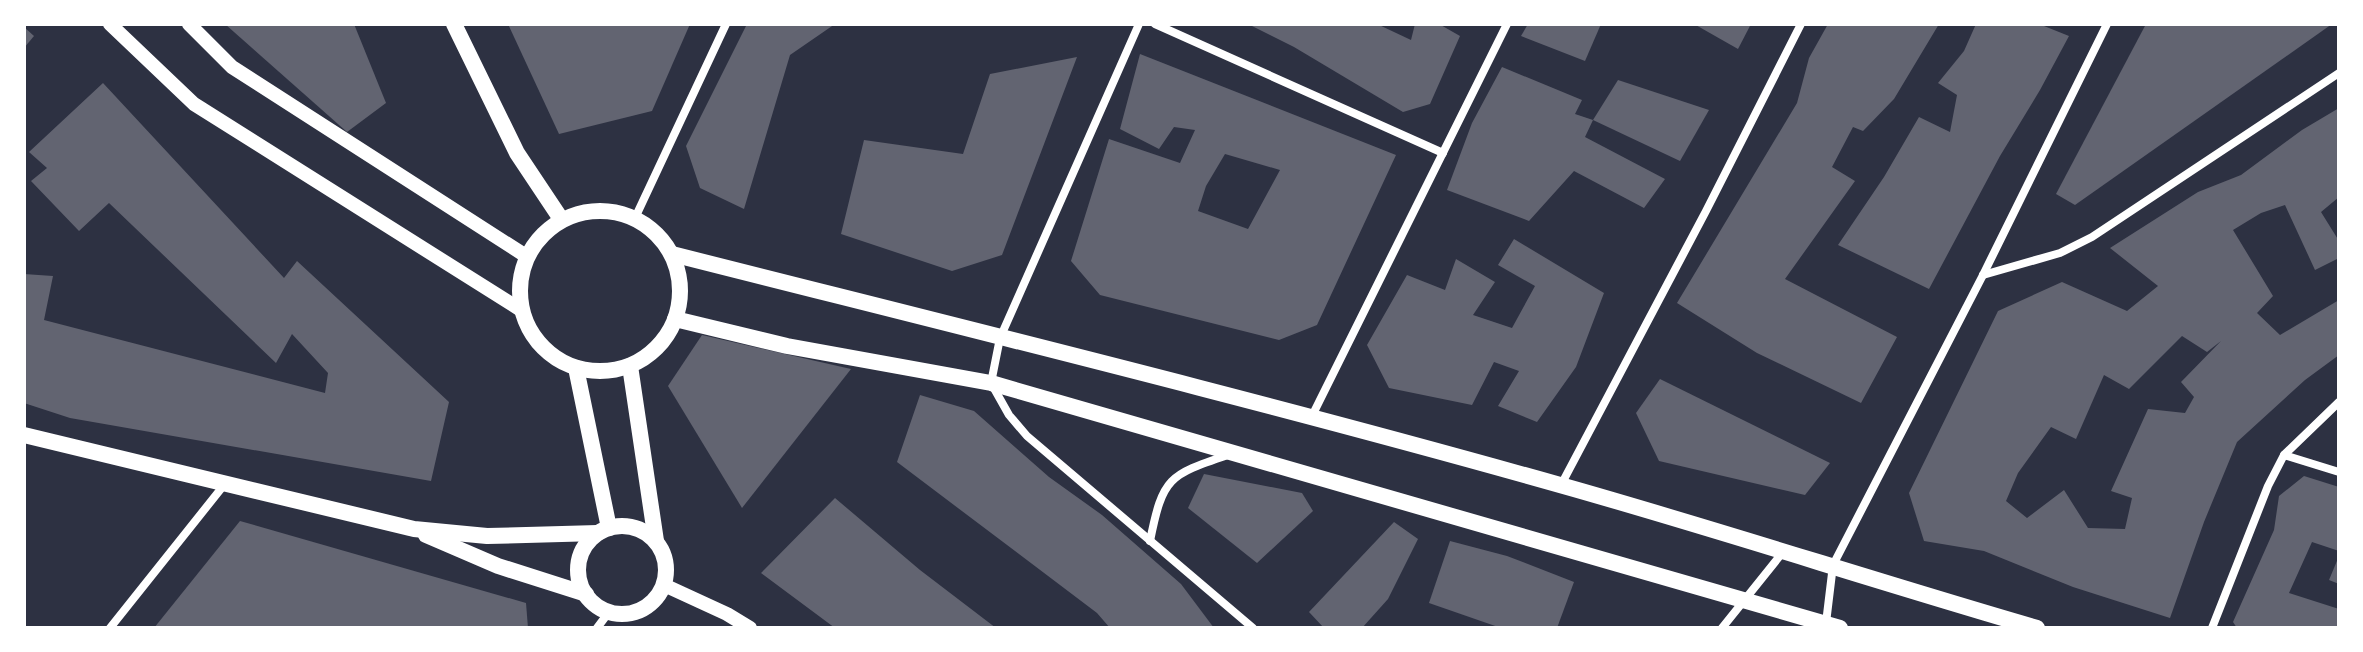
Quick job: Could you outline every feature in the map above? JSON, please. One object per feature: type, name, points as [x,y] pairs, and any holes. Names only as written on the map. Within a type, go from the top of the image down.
[{"type":"main road","points":[[454,24],[517,153],[561,219]]},
{"type":"main road","points":[[611,210],[635,218],[656,233],[672,254],[680,278],[680,303],[671,330],[654,351],[630,366],[604,372],[576,368],[552,356],[531,334],[521,310],[519,282],[526,256],[541,235],[561,219],[585,211],[611,210]]},
{"type":"main road","points":[[672,254],[1312,416],[1561,485],[2037,628]]},
{"type":"main road","points":[[675,319],[787,346],[991,383],[1830,626]]},
{"type":"main road","points":[[630,366],[656,541]]},
{"type":"main road","points":[[576,368],[603,531]]},
{"type":"main road","points":[[24,435],[414,529],[487,536],[634,527],[656,541],[664,554],[664,585],[657,598],[645,608],[631,613],[609,612],[586,594],[498,566],[414,529]]},
{"type":"main road","points":[[586,594],[578,568],[581,555],[587,543],[603,531]]},
{"type":"street","points":[[110,24],[194,104],[521,310]]},
{"type":"street","points":[[189,24],[244,76],[526,256]]},
{"type":"street","points":[[635,218],[726,24]]},
{"type":"street","points":[[1139,24],[1000,338],[991,383],[1009,415],[1027,436],[1253,628]]},
{"type":"street","points":[[1155,24],[1443,153]]},
{"type":"street","points":[[1312,416],[1507,24]]},
{"type":"street","points":[[1561,485],[1801,24]]},
{"type":"street","points":[[1830,626],[1833,565],[1983,275],[2107,24]]},
{"type":"street","points":[[1983,275],[2060,253],[2092,237],[2339,73]]},
{"type":"street","points":[[2212,628],[2268,486],[2284,455],[2339,402]]},
{"type":"street","points":[[1150,541],[1162,491],[1172,480],[1190,468],[1234,453]]},
{"type":"street","points":[[2284,455],[2339,472]]},
{"type":"street","points":[[110,628],[224,484]]},
{"type":"street","points":[[1722,628],[1784,552]]},
{"type":"street","points":[[664,585],[750,628]]},
{"type":"street","points":[[597,628],[609,612]]},
{"type":"building","points":[[225,24],[354,24],[386,103],[347,132]]},
{"type":"building","points":[[508,24],[690,24],[652,111],[559,134]]},
{"type":"building","points":[[747,24],[835,24],[790,55],[744,209],[700,188],[686,146]]},
{"type":"building","points":[[1248,24],[1377,24],[1411,40],[1415,24],[1439,24],[1460,36],[1430,104],[1403,112],[1294,47]]},
{"type":"building","points":[[1528,24],[1601,24],[1585,61],[1521,36]]},
{"type":"building","points":[[1694,24],[1751,24],[1738,49]]},
{"type":"building","points":[[1828,24],[1939,24],[1894,99],[1863,131],[1853,127],[1832,167],[1855,181],[1785,279],[1897,337],[1861,403],[1757,353],[1677,303],[1797,103],[1809,58]]},
{"type":"building","points":[[1976,24],[2039,24],[2069,36],[1929,289],[1838,245],[1884,177],[1919,117],[1950,132],[1957,95],[1938,83],[1964,51]]},
{"type":"building","points":[[2146,24],[2332,24],[2075,205],[2056,194]]},
{"type":"building","points":[[24,27],[34,36],[24,48]]},
{"type":"building","points":[[1140,54],[1396,155],[1317,325],[1279,340],[1100,295],[1071,261],[1109,139],[1180,163],[1195,130],[1174,127],[1159,149],[1120,129]],"holes":[[[1225,154],[1280,170],[1248,229],[1198,211],[1206,186]]]},
{"type":"building","points":[[1077,57],[1002,255],[952,271],[841,234],[864,140],[963,154],[990,74]]},
{"type":"building","points":[[1502,67],[1582,100],[1575,114],[1593,120],[1585,137],[1665,179],[1644,208],[1574,171],[1529,221],[1447,190],[1472,123]]},
{"type":"building","points":[[1618,80],[1709,110],[1680,161],[1593,120]]},
{"type":"building","points":[[103,83],[284,278],[297,261],[449,402],[431,481],[70,418],[24,403],[24,274],[53,276],[44,320],[325,393],[328,373],[292,334],[276,363],[109,203],[79,231],[31,181],[47,168],[29,152]]},
{"type":"building","points":[[2339,108],[2339,197],[2321,212],[2339,241],[2339,258],[2315,270],[2285,205],[2261,213],[2233,230],[2273,296],[2257,313],[2280,335],[2339,300],[2339,355],[2305,380],[2237,442],[2170,618],[2073,587],[1984,551],[1924,541],[1909,493],[1998,311],[2062,282],[2127,311],[2158,286],[2110,248],[2198,192],[2241,175],[2302,130]],"holes":[[[2182,336],[2207,352],[2221,341],[2181,382],[2194,397],[2185,413],[2148,409],[2111,491],[2132,498],[2125,529],[2088,528],[2064,490],[2027,518],[2006,501],[2018,473],[2051,427],[2076,439],[2104,375],[2129,389]]]},
{"type":"building","points":[[1514,239],[1604,293],[1576,367],[1537,422],[1498,406],[1519,371],[1494,362],[1472,405],[1389,388],[1367,345],[1407,275],[1445,290],[1456,259],[1495,282],[1473,315],[1512,328],[1535,286],[1498,265]]},
{"type":"building","points":[[702,335],[851,369],[742,508],[668,386]]},
{"type":"building","points":[[1660,379],[1830,463],[1805,495],[1659,461],[1636,413]]},
{"type":"building","points":[[920,395],[974,411],[1049,477],[1102,515],[1181,584],[1214,628],[1110,628],[1097,613],[897,462]]},
{"type":"building","points":[[1204,474],[1302,493],[1313,511],[1257,563],[1188,508]]},
{"type":"building","points":[[2304,476],[2339,487],[2339,551],[2312,542],[2289,593],[2339,609],[2339,628],[2237,628],[2233,622],[2274,530],[2279,496]]},
{"type":"building","points":[[835,498],[920,570],[996,628],[835,628],[761,573]]},
{"type":"building","points":[[240,521],[526,603],[528,628],[154,628]]},
{"type":"building","points":[[1394,522],[1418,539],[1388,599],[1362,628],[1324,628],[1309,612]]},
{"type":"building","points":[[1450,541],[1507,556],[1574,582],[1557,628],[1501,628],[1429,603]]},
{"type":"building","points":[[2339,556],[2339,584],[2329,580]]}]
